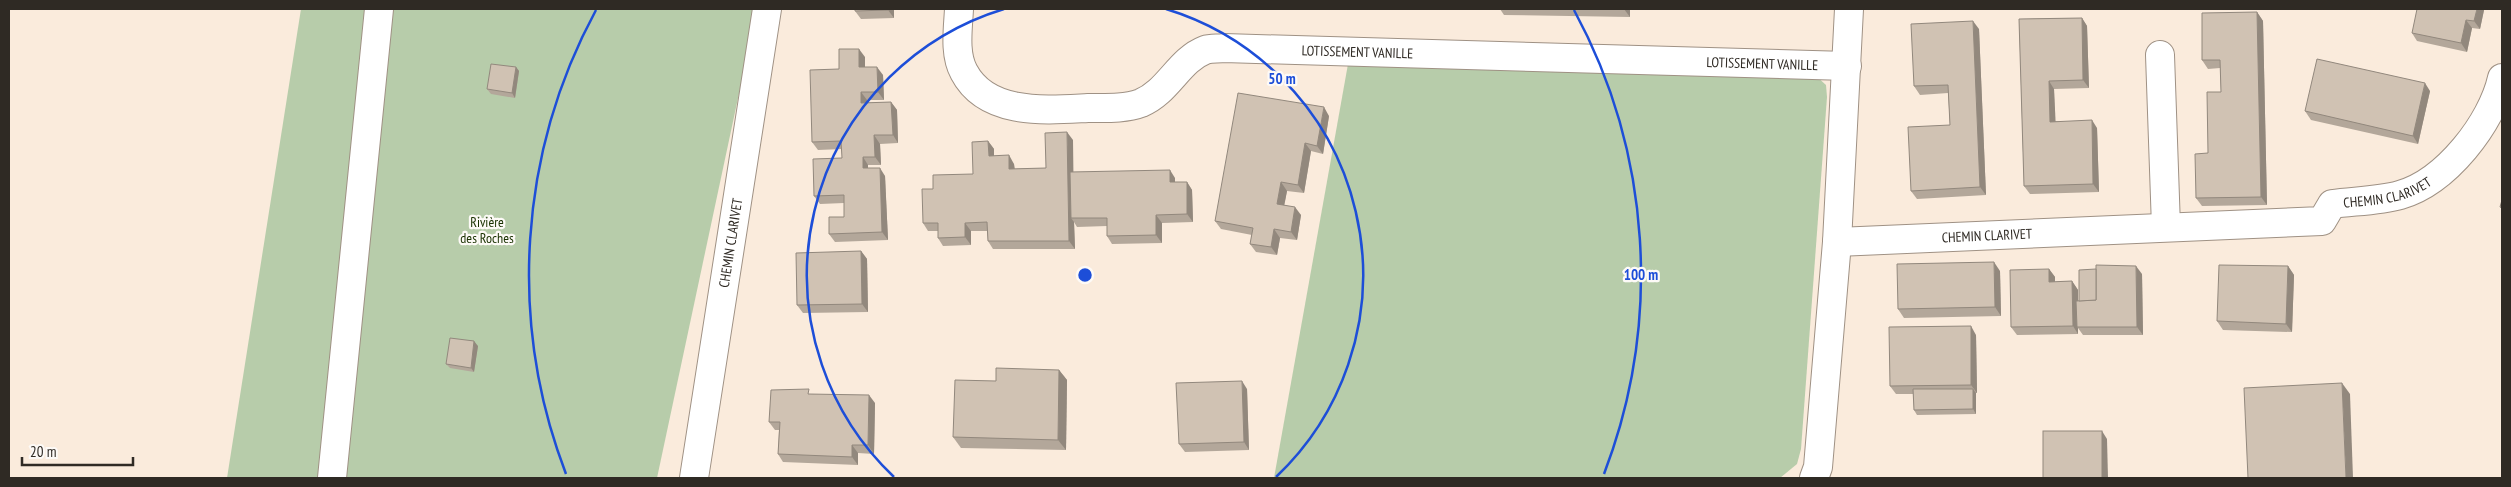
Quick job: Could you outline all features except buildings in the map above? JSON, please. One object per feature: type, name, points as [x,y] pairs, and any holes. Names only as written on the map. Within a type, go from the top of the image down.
[{"type":"street","points":[[332,478],[379,9]]},
{"type":"street","name":"CHEMIN CLARIVET","points":[[694,478],[767,9]]},
{"type":"street","name":"LOTISSEMENT VANILLE","points":[[959,9],[958,54],[964,73],[977,88],[993,99],[1015,106],[1039,110],[1126,107],[1141,103],[1154,96],[1195,56],[1206,50],[1224,48],[1847,66]]},
{"type":"street","points":[[1814,478],[1818,467],[1837,242],[1849,9]]},
{"type":"street","points":[[2160,55],[2166,227]]},
{"type":"street","name":"CHEMIN CLARIVET","points":[[1837,242],[2322,221],[2332,204],[2400,195],[2432,179],[2480,129],[2502,84]]},
{"type":"green space","name":"Rivière des Roches","points":[[301,9],[757,9],[657,478],[227,478]]},
{"type":"green space","points":[[1348,64],[1815,75],[1826,85],[1827,97],[1801,449],[1797,464],[1780,478],[1274,478]]}]
